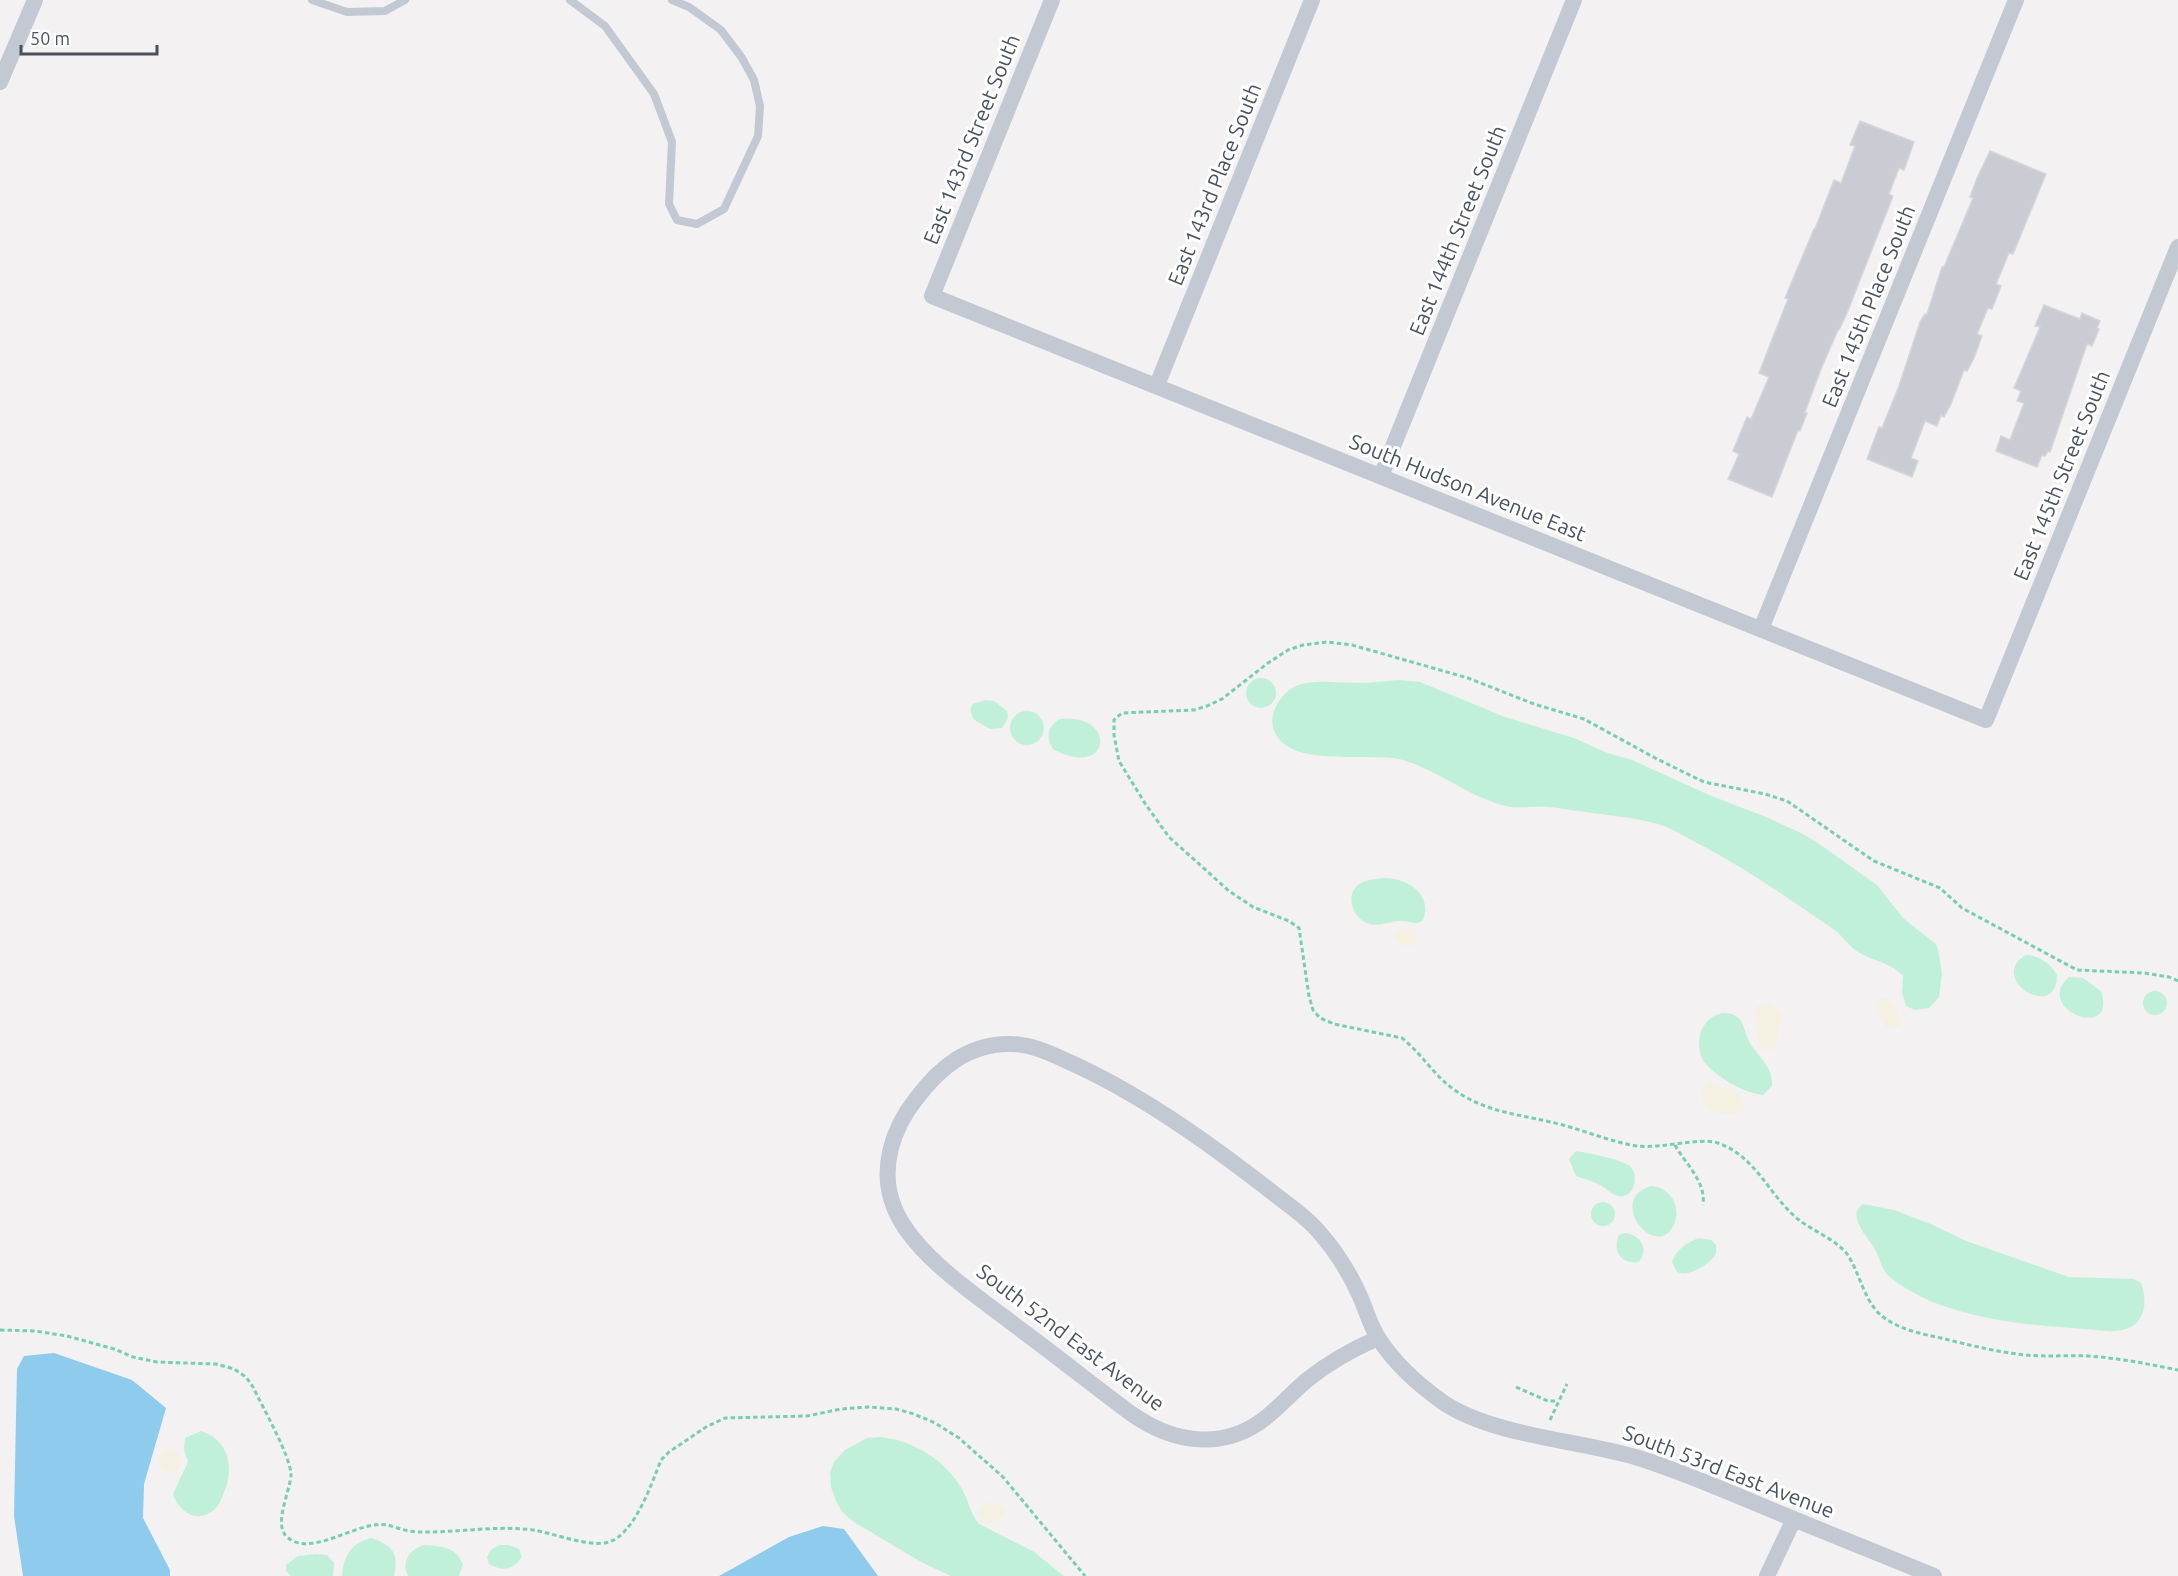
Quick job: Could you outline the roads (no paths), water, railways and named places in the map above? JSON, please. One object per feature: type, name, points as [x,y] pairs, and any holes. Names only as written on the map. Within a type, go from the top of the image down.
[{"type":"street","points":[[0,82],[35,0]]},
{"type":"street","name":"East 143rd Street South","points":[[932,296],[1052,0]]},
{"type":"street","name":"East 143rd Place South","points":[[1157,385],[1312,0]]},
{"type":"street","name":"East 144th Street South","points":[[1381,476],[1574,0]]},
{"type":"street","name":"East 145th Place South","points":[[1761,629],[2016,0]]},
{"type":"street","name":"East 145th Street South","points":[[1986,720],[2178,247]]},
{"type":"street","name":"South Hudson Avenue East","points":[[932,296],[1986,720]]},
{"type":"street","name":"South 53rd East Avenue","points":[[917,1096],[934,1077],[966,1052],[1012,1044],[1032,1047],[1053,1055],[1110,1082],[1184,1128],[1249,1174],[1317,1229],[1342,1262],[1359,1292],[1378,1338],[1394,1359],[1447,1405],[1490,1424],[1611,1450],[1647,1461],[1719,1487],[1934,1576]]},
{"type":"street","name":"South 52nd East Avenue","points":[[917,1096],[906,1111],[896,1132],[888,1172],[889,1193],[895,1211],[907,1230],[953,1277],[1145,1424],[1182,1439],[1219,1439],[1230,1435],[1268,1416],[1307,1380],[1333,1361],[1378,1338]]},
{"type":"street","points":[[1767,1576],[1794,1519]]},
{"type":"lane","points":[[312,0],[347,12],[385,11],[405,0]]},
{"type":"lane","points":[[570,0],[605,26],[654,94],[672,142],[669,204],[677,220],[697,224],[724,209],[758,136],[760,106],[754,80],[742,58],[721,30],[689,7],[672,0]]},
{"type":"water","points":[[54,1353],[132,1380],[166,1408],[144,1484],[143,1518],[170,1570],[170,1576],[23,1576],[14,1516],[17,1369],[24,1356]]},
{"type":"water","points":[[823,1526],[844,1529],[878,1576],[719,1576],[789,1537]]}]
